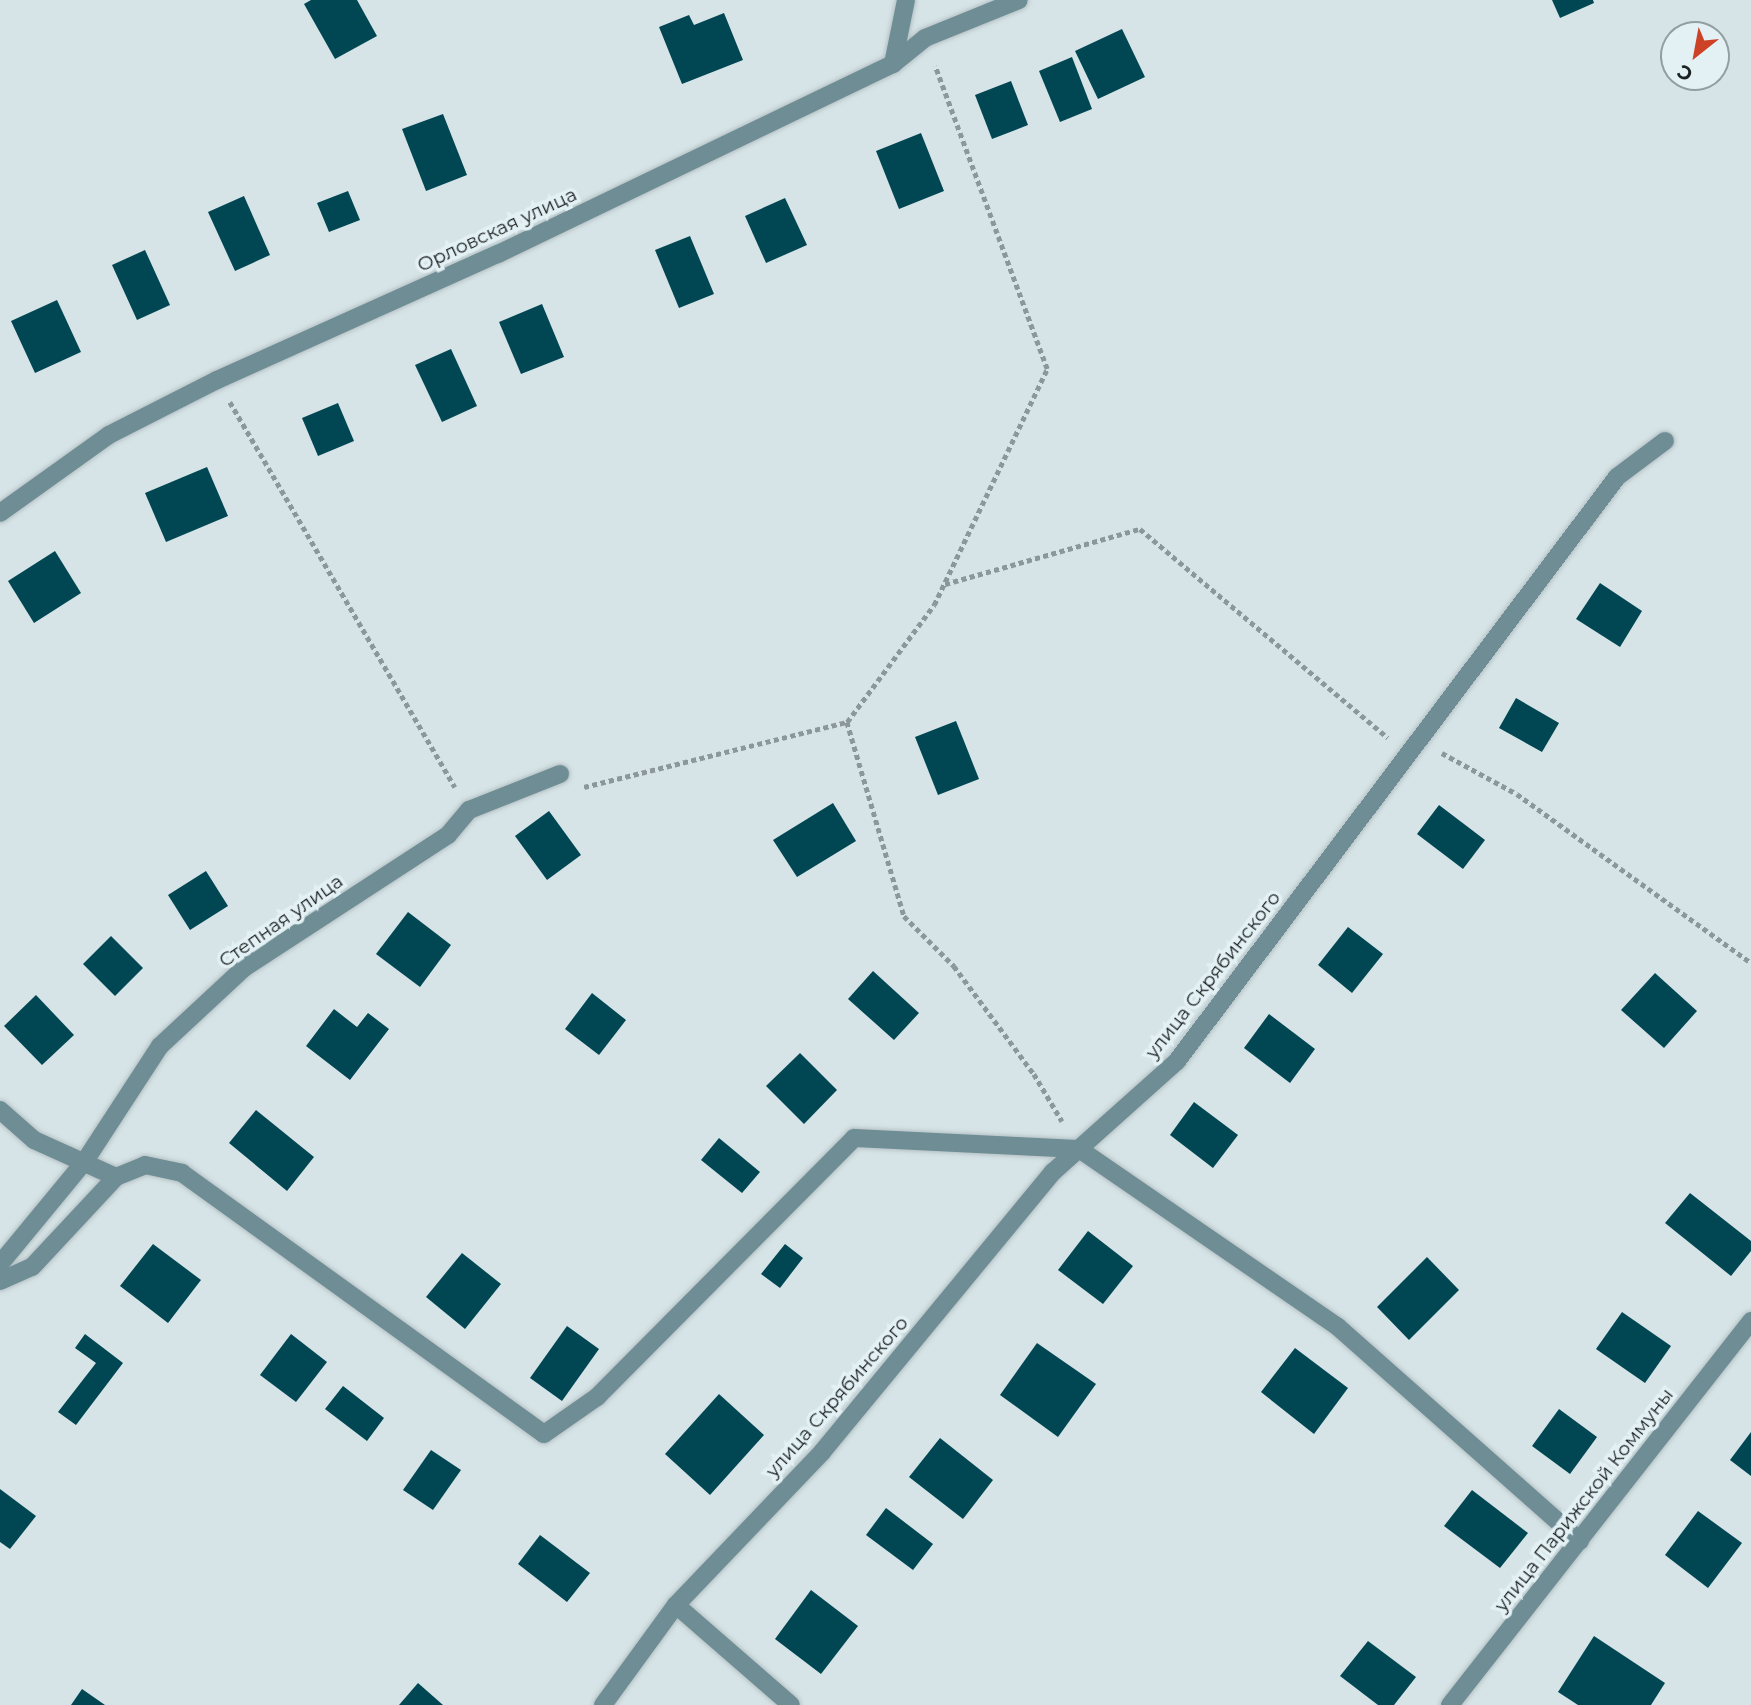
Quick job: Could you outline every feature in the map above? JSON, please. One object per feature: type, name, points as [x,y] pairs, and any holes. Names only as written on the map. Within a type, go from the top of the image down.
[{"type":"street","points":[[893,64],[906,0]]},
{"type":"street","name":"Орловская улица","points":[[0,513],[109,435],[217,380],[498,254],[893,64],[925,38],[1020,0]]},
{"type":"street","name":"улица Скрябинского","points":[[603,1705],[676,1605],[822,1452],[1053,1172],[1177,1061],[1617,477],[1665,441]]},
{"type":"street","name":"Степная улица","points":[[0,1264],[85,1161],[160,1046],[244,968],[448,835],[469,810],[560,774]]},
{"type":"street","points":[[0,1110],[34,1140],[116,1177]]},
{"type":"street","points":[[0,1281],[32,1267],[116,1177],[145,1165],[182,1173],[544,1434],[597,1397],[854,1138],[1079,1149],[1338,1328],[1580,1541]]},
{"type":"street","name":"улица Парижской Коммуны","points":[[1450,1705],[1751,1321]]},
{"type":"street","points":[[676,1605],[791,1705]]},
{"type":"path","points":[[582,788],[847,722],[934,605],[1047,369],[925,38]]},
{"type":"path","points":[[217,380],[469,810]]},
{"type":"path","points":[[944,584],[1140,529],[1409,755]]},
{"type":"path","points":[[847,722],[904,916],[954,966],[1034,1074],[1079,1149]]},
{"type":"path","points":[[1420,741],[1517,794],[1751,963]]},
{"type":"building","points":[[311,0],[357,0],[377,36],[335,59],[304,4]]},
{"type":"building","points":[[1552,0],[1593,0],[1594,3],[1560,18]]},
{"type":"building","points":[[724,13],[743,60],[682,84],[659,27],[689,15],[694,25]]},
{"type":"building","points":[[1122,29],[1145,77],[1098,99],[1075,51]]},
{"type":"building","points":[[1072,57],[1092,109],[1060,122],[1039,71]]},
{"type":"building","points":[[1011,81],[1028,125],[992,139],[975,95]]},
{"type":"building","points":[[443,114],[467,175],[426,191],[402,129]]},
{"type":"building","points":[[921,133],[944,191],[899,209],[876,151]]},
{"type":"building","points":[[348,191],[360,220],[329,232],[317,203]]},
{"type":"building","points":[[244,196],[270,255],[235,271],[208,212]]},
{"type":"building","points":[[785,198],[807,245],[766,263],[745,216]]},
{"type":"building","points":[[690,236],[714,294],[679,308],[655,250]]},
{"type":"building","points":[[145,250],[170,305],[137,320],[112,265]]},
{"type":"building","points":[[57,300],[81,352],[35,373],[11,321]]},
{"type":"building","points":[[542,304],[564,357],[521,374],[499,322]]},
{"type":"building","points":[[451,349],[477,406],[442,422],[415,365]]},
{"type":"building","points":[[338,403],[354,441],[318,456],[302,418]]},
{"type":"building","points":[[207,467],[228,516],[166,542],[145,493]]},
{"type":"building","points":[[55,551],[81,593],[34,623],[8,581]]},
{"type":"building","points":[[1600,583],[1642,611],[1620,647],[1576,619]]},
{"type":"building","points":[[1516,698],[1559,723],[1542,752],[1499,728]]},
{"type":"building","points":[[956,721],[979,779],[938,795],[915,737]]},
{"type":"building","points":[[833,803],[856,841],[797,877],[773,840]]},
{"type":"building","points":[[1439,805],[1485,840],[1463,869],[1417,834]]},
{"type":"building","points":[[549,811],[581,855],[547,880],[515,836]]},
{"type":"building","points":[[206,871],[228,906],[190,930],[168,895]]},
{"type":"building","points":[[408,912],[451,945],[420,987],[376,954]]},
{"type":"building","points":[[1348,927],[1383,954],[1352,993],[1318,965]]},
{"type":"building","points":[[111,936],[143,968],[115,996],[83,964]]},
{"type":"building","points":[[873,971],[919,1013],[894,1040],[848,999]]},
{"type":"building","points":[[1655,973],[1697,1011],[1664,1048],[1621,1010]]},
{"type":"building","points":[[592,993],[626,1020],[599,1055],[565,1029]]},
{"type":"building","points":[[36,995],[74,1035],[42,1065],[4,1026]]},
{"type":"building","points":[[334,1009],[357,1027],[368,1013],[389,1029],[350,1080],[306,1046]]},
{"type":"building","points":[[1269,1014],[1315,1049],[1290,1083],[1244,1048]]},
{"type":"building","points":[[800,1053],[837,1090],[804,1124],[766,1086]]},
{"type":"building","points":[[1194,1102],[1238,1135],[1213,1168],[1170,1135]]},
{"type":"building","points":[[256,1110],[314,1157],[287,1191],[229,1143]]},
{"type":"building","points":[[719,1138],[760,1172],[742,1193],[701,1160]]},
{"type":"building","points":[[1690,1193],[1751,1241],[1751,1251],[1731,1276],[1665,1223]]},
{"type":"building","points":[[1088,1231],[1133,1266],[1103,1304],[1058,1270]]},
{"type":"building","points":[[153,1244],[201,1280],[168,1323],[120,1286]]},
{"type":"building","points":[[785,1244],[803,1258],[780,1288],[761,1274]]},
{"type":"building","points":[[462,1253],[501,1284],[465,1329],[426,1297]]},
{"type":"building","points":[[1427,1257],[1459,1290],[1409,1340],[1377,1307]]},
{"type":"building","points":[[1622,1312],[1671,1346],[1645,1383],[1596,1349]]},
{"type":"building","points":[[567,1326],[599,1349],[562,1401],[530,1378]]},
{"type":"building","points":[[85,1334],[123,1363],[76,1425],[58,1412],[96,1363],[75,1348]]},
{"type":"building","points":[[291,1334],[327,1362],[296,1402],[260,1375]]},
{"type":"building","points":[[1037,1343],[1096,1384],[1058,1437],[1000,1395]]},
{"type":"building","points":[[1295,1348],[1348,1388],[1314,1434],[1261,1392]]},
{"type":"building","points":[[343,1386],[384,1418],[367,1441],[325,1409]]},
{"type":"building","points":[[719,1394],[764,1435],[710,1495],[665,1454]]},
{"type":"building","points":[[1559,1409],[1597,1437],[1570,1474],[1532,1446]]},
{"type":"building","points":[[1751,1432],[1751,1476],[1730,1460]]},
{"type":"building","points":[[940,1438],[993,1480],[963,1519],[909,1477]]},
{"type":"building","points":[[431,1450],[461,1470],[433,1510],[403,1490]]},
{"type":"building","points":[[0,1489],[36,1516],[10,1549],[0,1542]]},
{"type":"building","points":[[1472,1490],[1528,1533],[1500,1568],[1444,1526]]},
{"type":"building","points":[[886,1508],[933,1544],[913,1570],[866,1535]]},
{"type":"building","points":[[1698,1511],[1742,1543],[1708,1588],[1665,1555]]},
{"type":"building","points":[[540,1535],[590,1573],[567,1602],[518,1564]]},
{"type":"building","points":[[811,1590],[858,1626],[821,1674],[775,1639]]},
{"type":"building","points":[[1594,1636],[1665,1683],[1651,1705],[1578,1705],[1558,1692]]},
{"type":"building","points":[[1368,1641],[1416,1677],[1394,1705],[1378,1705],[1340,1676]]},
{"type":"building","points":[[418,1683],[443,1705],[399,1705]]},
{"type":"building","points":[[82,1689],[105,1705],[71,1705]]}]
